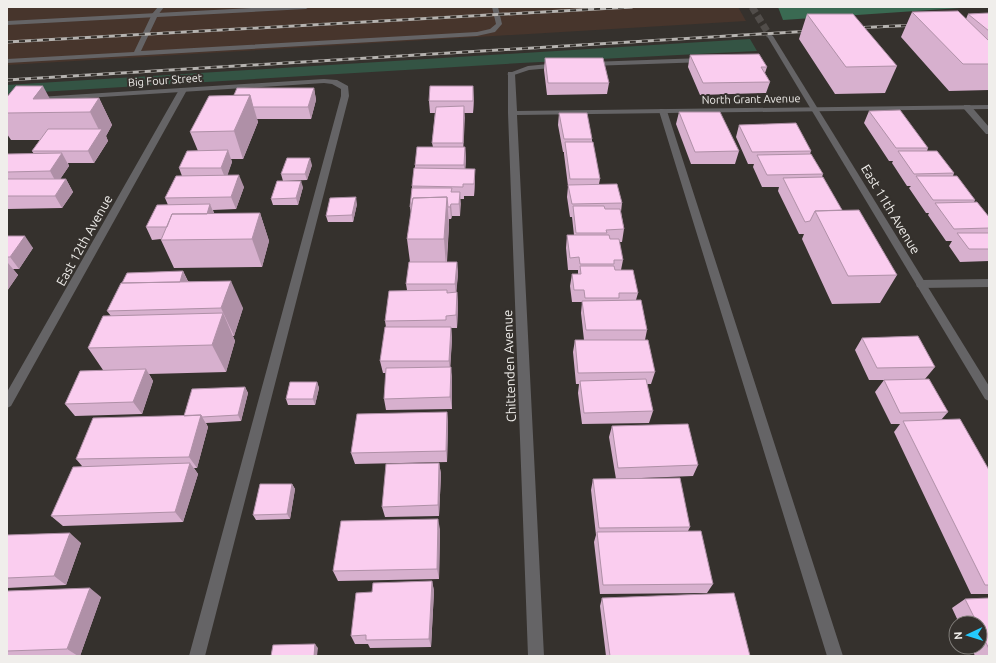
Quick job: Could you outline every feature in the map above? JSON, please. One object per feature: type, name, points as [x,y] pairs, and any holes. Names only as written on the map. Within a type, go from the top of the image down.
[{"type":"street","points":[[136,54],[155,14],[161,7]]},
{"type":"street","points":[[7,23],[306,7]]},
{"type":"street","points":[[7,61],[477,34],[488,32],[496,28],[499,24],[495,7]]},
{"type":"street","name":"East 11th Avenue","points":[[770,36],[989,396]]},
{"type":"street","points":[[584,64],[710,60]]},
{"type":"street","name":"Chittenden Avenue","points":[[536,656],[511,74],[528,68],[568,65]]},
{"type":"street","name":"Big Four Street","points":[[11,100],[324,81],[340,84],[344,88],[345,96],[197,656]]},
{"type":"street","name":"East 12th Avenue","points":[[7,404],[184,90]]},
{"type":"street","points":[[7,110],[11,100]]},
{"type":"street","points":[[967,107],[989,132]]},
{"type":"street","name":"North Grant Avenue","points":[[512,113],[989,107]]},
{"type":"street","points":[[663,111],[835,656]]},
{"type":"street","points":[[921,284],[989,283]]},
{"type":"shaded area","points":[[7,7],[738,7],[746,21],[7,65]]},
{"type":"green space","points":[[778,7],[975,7],[783,20]]},
{"type":"green space","points":[[750,39],[757,51],[521,63],[7,94],[7,85]]},
{"type":"building","points":[[958,11],[989,41],[989,64],[963,64],[912,12]]},
{"type":"building","points":[[989,13],[989,31],[968,14]]},
{"type":"building","points":[[807,14],[853,14],[897,66],[846,67]]},
{"type":"building","points":[[759,54],[767,67],[761,67],[770,82],[703,83],[690,55]]},
{"type":"building","points":[[545,58],[603,58],[609,83],[548,83]]},
{"type":"building","points":[[16,86],[43,86],[33,99],[99,98],[90,112],[7,113],[7,97]]},
{"type":"building","points":[[430,86],[473,86],[473,101],[429,101]]},
{"type":"building","points":[[237,88],[314,88],[308,107],[253,107],[250,95],[234,95]]},
{"type":"building","points":[[250,95],[234,131],[190,132],[209,96]]},
{"type":"building","points":[[464,106],[463,143],[432,143],[436,107]]},
{"type":"building","points":[[900,110],[928,148],[896,148],[869,111]]},
{"type":"building","points":[[679,112],[720,112],[739,151],[695,152]]},
{"type":"building","points":[[559,113],[587,113],[592,139],[564,139]]},
{"type":"building","points":[[796,123],[811,151],[752,152],[739,125]]},
{"type":"building","points":[[48,129],[102,129],[88,151],[32,151]]},
{"type":"building","points":[[565,142],[593,142],[600,179],[570,179]]},
{"type":"building","points":[[417,147],[465,147],[464,165],[415,165]]},
{"type":"building","points":[[228,150],[221,168],[179,168],[187,151]]},
{"type":"building","points":[[898,151],[937,151],[954,173],[914,174]]},
{"type":"building","points":[[62,153],[50,171],[7,172],[7,154]]},
{"type":"building","points":[[811,154],[823,174],[767,175],[757,155]]},
{"type":"building","points":[[287,158],[310,158],[305,174],[281,174]]},
{"type":"building","points":[[414,168],[475,169],[474,184],[463,184],[463,187],[412,186]]},
{"type":"building","points":[[239,175],[231,197],[165,198],[176,176]]},
{"type":"building","points":[[916,176],[957,176],[975,200],[933,200]]},
{"type":"building","points":[[823,177],[842,210],[815,211],[810,221],[805,222],[783,178]]},
{"type":"building","points":[[7,179],[66,179],[55,196],[7,196]]},
{"type":"building","points":[[277,181],[301,181],[296,198],[271,199]]},
{"type":"building","points":[[617,184],[622,203],[572,204],[568,185]]},
{"type":"building","points":[[412,188],[452,188],[451,192],[460,192],[459,204],[451,204],[450,207],[448,207],[447,197],[413,198],[410,207]]},
{"type":"building","points":[[356,197],[352,215],[326,216],[330,198]]},
{"type":"building","points":[[447,197],[444,239],[407,239],[413,198]]},
{"type":"building","points":[[977,202],[989,217],[989,228],[954,229],[935,203]]},
{"type":"building","points":[[210,204],[207,214],[172,214],[167,227],[146,227],[157,205]]},
{"type":"building","points":[[573,206],[604,206],[605,209],[620,209],[624,229],[606,230],[607,233],[576,233]]},
{"type":"building","points":[[859,210],[897,275],[848,276],[815,211]]},
{"type":"building","points":[[260,213],[252,239],[161,240],[172,214]]},
{"type":"building","points":[[957,233],[989,233],[989,249],[969,249]]},
{"type":"building","points":[[567,235],[609,235],[610,239],[619,239],[623,260],[614,260],[614,264],[580,264],[579,257],[570,258]]},
{"type":"building","points":[[7,236],[25,236],[10,257],[7,257]]},
{"type":"building","points":[[409,262],[457,262],[455,284],[406,284]]},
{"type":"building","points":[[580,266],[614,266],[615,270],[633,270],[638,293],[619,293],[619,298],[585,298],[584,290],[574,290],[572,274],[581,274]]},
{"type":"building","points":[[183,271],[180,282],[122,283],[127,273]]},
{"type":"building","points":[[231,281],[221,308],[107,311],[121,283]]},
{"type":"building","points":[[447,290],[447,293],[457,292],[456,315],[446,316],[446,320],[385,321],[389,291]]},
{"type":"building","points":[[641,300],[647,330],[586,330],[582,301]]},
{"type":"building","points":[[223,313],[212,345],[88,348],[103,316]]},
{"type":"building","points":[[385,327],[451,327],[449,361],[380,361]]},
{"type":"building","points":[[918,336],[935,367],[877,368],[862,338]]},
{"type":"building","points":[[575,340],[648,340],[655,372],[578,373]]},
{"type":"building","points":[[451,367],[450,397],[384,399],[386,368]]},
{"type":"building","points":[[146,369],[133,402],[65,404],[80,371]]},
{"type":"building","points":[[646,379],[653,411],[584,413],[580,381]]},
{"type":"building","points":[[929,379],[948,412],[900,413],[884,380]]},
{"type":"building","points":[[290,382],[317,382],[313,399],[286,399]]},
{"type":"building","points":[[245,387],[238,415],[202,417],[201,415],[184,416],[192,389]]},
{"type":"building","points":[[447,412],[446,451],[351,453],[357,414]]},
{"type":"building","points":[[201,415],[189,457],[76,459],[93,418]]},
{"type":"building","points":[[960,419],[989,470],[989,585],[985,585],[903,421]]},
{"type":"building","points":[[688,424],[698,465],[618,468],[612,426]]},
{"type":"building","points":[[190,463],[175,512],[51,516],[73,467]]},
{"type":"building","points":[[439,463],[438,505],[382,507],[386,464]]},
{"type":"building","points":[[680,478],[690,527],[599,528],[593,479]]},
{"type":"building","points":[[260,484],[292,484],[287,514],[253,515]]},
{"type":"building","points":[[438,519],[437,569],[333,571],[341,521]]},
{"type":"building","points":[[701,531],[713,584],[603,585],[597,532]]},
{"type":"building","points":[[70,533],[54,576],[7,578],[7,535]]},
{"type":"building","points":[[432,581],[429,639],[366,640],[366,635],[351,636],[356,593],[372,592],[373,583]]},
{"type":"building","points":[[90,588],[67,649],[7,651],[7,591]]},
{"type":"building","points":[[734,593],[750,656],[610,656],[602,598]]},
{"type":"building","points":[[989,598],[989,649],[988,615],[973,615],[965,599]]},
{"type":"building","points":[[315,644],[314,656],[271,656],[273,645]]},
{"type":"tunnel","points":[[752,7],[770,36]]},
{"type":"railway","points":[[7,42],[632,7]]},
{"type":"railway","points":[[853,28],[917,25]]},
{"type":"railway","points":[[7,80],[811,31]]}]
